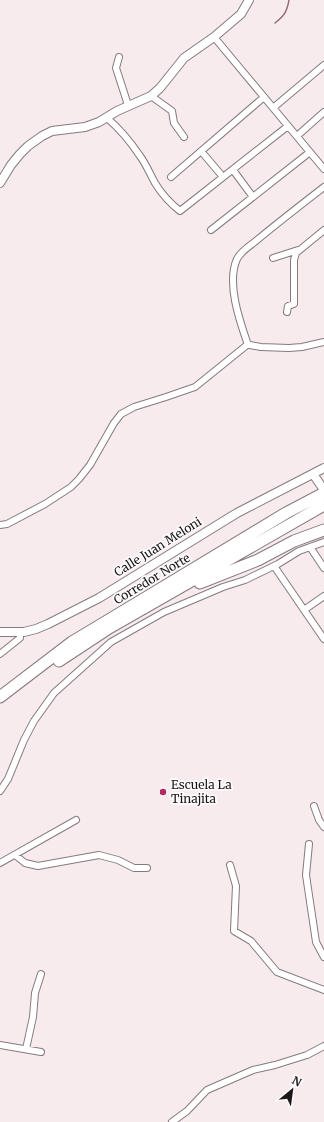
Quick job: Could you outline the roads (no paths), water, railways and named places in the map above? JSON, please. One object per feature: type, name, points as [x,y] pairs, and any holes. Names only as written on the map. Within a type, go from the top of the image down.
[{"type":"highway","name":"Corredor Norte","points":[[0,707],[47,670],[109,628],[166,596],[322,496]]},
{"type":"highway","name":"Corredor Norte","points":[[0,697],[84,635],[286,513],[322,496]]},
{"type":"highway","points":[[166,596],[258,560],[294,541],[324,530]]},
{"type":"main road","points":[[0,183],[20,154],[42,136],[52,131],[85,127],[99,122],[128,105],[150,96],[160,88],[184,58],[214,37],[241,14],[250,0]]},
{"type":"main road","name":"Calle Juan Meloni","points":[[0,632],[24,632],[48,624],[99,598],[236,513],[324,468]]},
{"type":"main road","points":[[313,474],[322,496]]},
{"type":"street","points":[[214,37],[324,169]]},
{"type":"street","points":[[119,57],[116,68],[128,105]]},
{"type":"street","points":[[273,108],[324,66]]},
{"type":"street","points":[[150,96],[172,111],[174,123],[184,137]]},
{"type":"street","points":[[171,177],[264,97]]},
{"type":"street","points":[[297,136],[324,112]]},
{"type":"street","points":[[107,118],[131,142],[156,184],[180,211],[288,126]]},
{"type":"street","points":[[201,151],[223,178]]},
{"type":"street","points":[[211,230],[310,152]]},
{"type":"street","points":[[318,162],[324,157]]},
{"type":"street","points":[[233,170],[253,197]]},
{"type":"street","points":[[248,345],[233,294],[234,272],[237,260],[242,253],[264,234],[324,187]]},
{"type":"street","points":[[287,312],[288,306],[294,304],[294,260],[296,253],[324,230]]},
{"type":"street","points":[[273,258],[300,249]]},
{"type":"street","points":[[0,525],[7,524],[45,504],[71,487],[90,465],[114,423],[121,414],[134,407],[195,387],[248,345],[289,348],[302,347],[324,342]]},
{"type":"street","points":[[0,791],[8,779],[24,740],[34,721],[54,693],[111,642],[164,612],[223,587],[245,580],[274,566],[299,551],[324,542]]},
{"type":"street","points":[[310,547],[324,568]]},
{"type":"street","points":[[274,566],[324,639]]},
{"type":"street","points":[[304,610],[324,596]]},
{"type":"street","points":[[0,654],[20,638],[20,632]]},
{"type":"street","points":[[314,806],[319,820],[324,827]]},
{"type":"street","points":[[0,863],[76,820]]},
{"type":"street","points":[[309,844],[306,876],[316,942],[324,956]]},
{"type":"street","points":[[14,855],[25,863],[38,866],[99,855],[118,860],[134,868],[147,868]]},
{"type":"street","points":[[230,865],[236,886],[234,931],[251,941],[277,972],[324,990]]},
{"type":"street","points":[[26,1049],[33,1017],[35,993],[41,974]]},
{"type":"street","points":[[0,1044],[41,1052]]},
{"type":"street","points":[[172,1122],[187,1111],[207,1090],[253,1070],[307,1055],[324,1046]]},
{"type":"waterway","points":[[275,23],[285,13],[289,0]]},
{"type":"place","name":"Escuela La Tinajita","points":[[163,792]]}]
